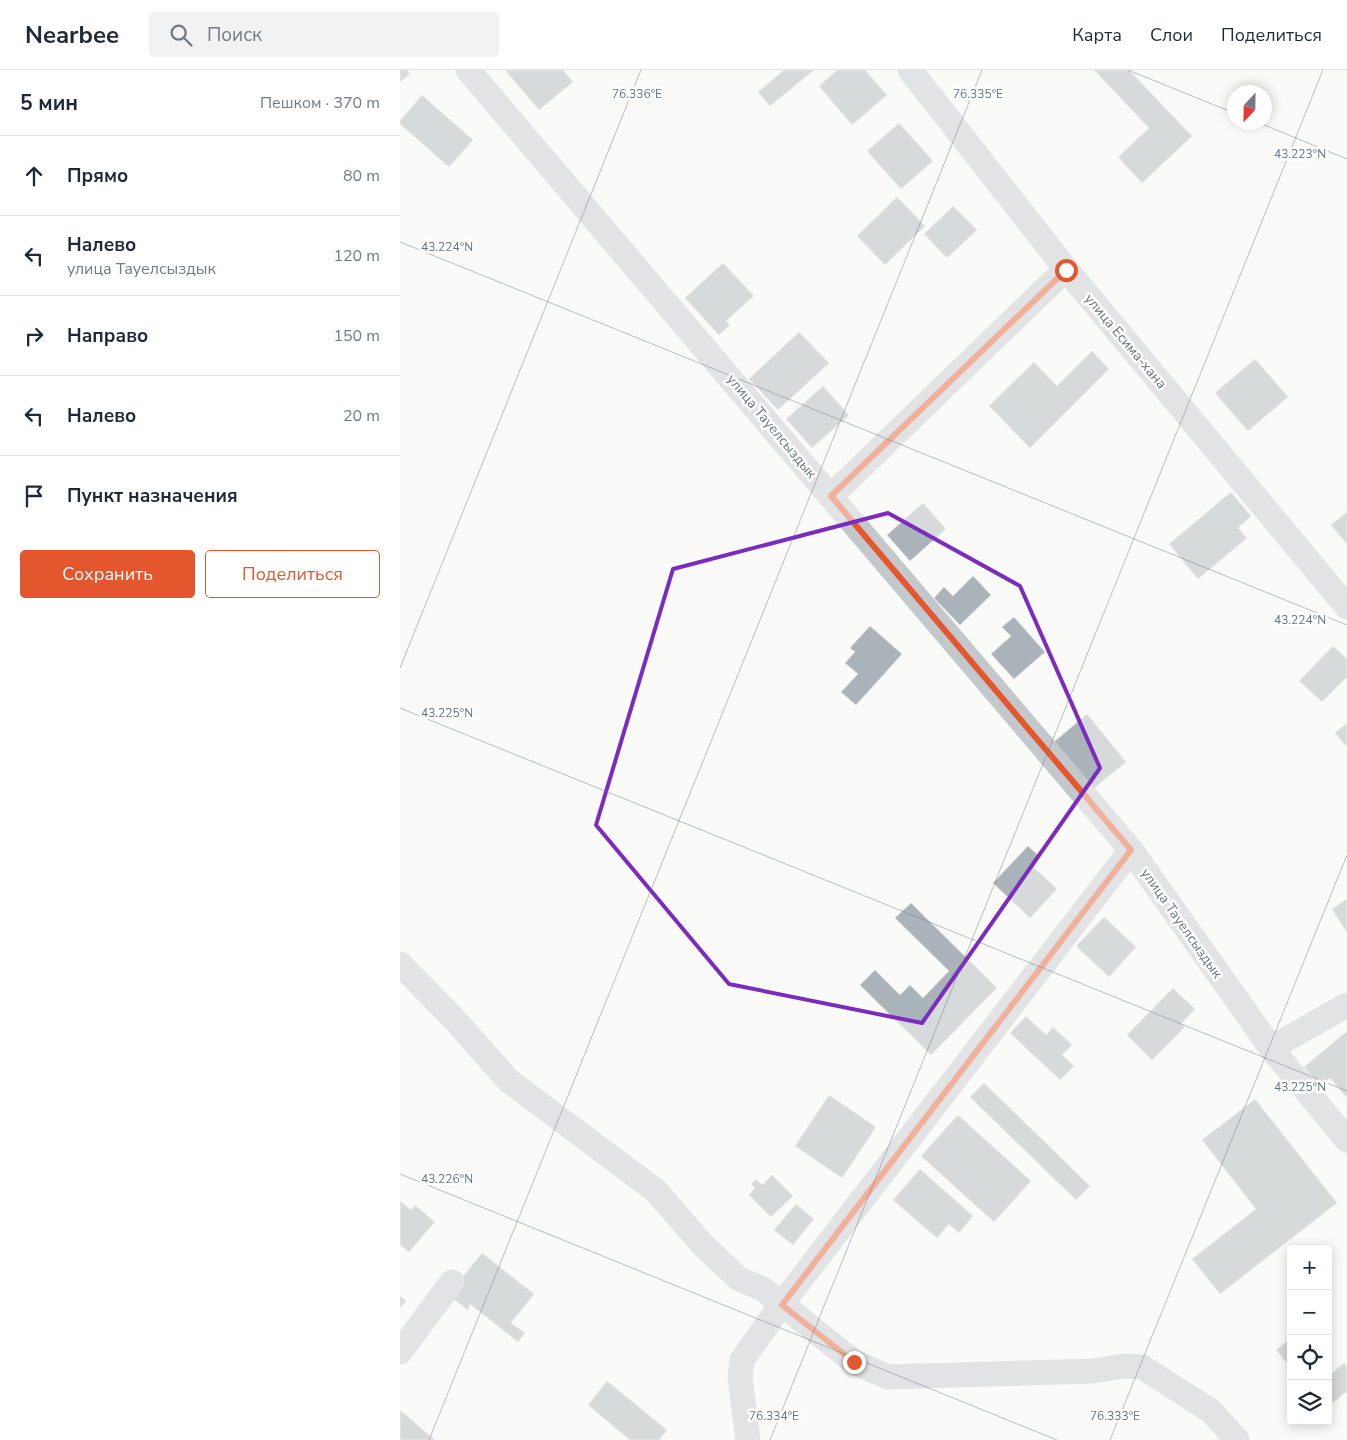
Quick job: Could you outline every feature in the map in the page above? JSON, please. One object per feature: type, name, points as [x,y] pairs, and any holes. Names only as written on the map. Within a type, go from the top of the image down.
[{"type":"street","name":"улица Тауелсыздык","points":[[468,70],[1131,850],[1271,1048],[1347,1140]]},
{"type":"street","name":"улица Есима-хана","points":[[910,70],[1066,270],[1347,607]]},
{"type":"street","points":[[831,496],[1066,270]]},
{"type":"street","points":[[748,1440],[740,1378],[742,1360],[782,1305],[1131,850]]},
{"type":"street","points":[[400,964],[509,1081],[656,1191],[702,1244],[739,1279],[763,1289],[854,1362],[888,1377],[1093,1371],[1124,1366],[1142,1367],[1211,1411],[1237,1440]]},
{"type":"street","points":[[1271,1048],[1347,1005]]},
{"type":"street","points":[[400,1352],[452,1282]]},
{"type":"highlighted area","points":[[888,513],[1020,586],[1100,768],[922,1023],[729,984],[596,825],[673,569]]},
{"type":"building","points":[[400,70],[407,70],[410,74],[400,82]]},
{"type":"building","points":[[505,70],[563,70],[573,82],[539,110]]},
{"type":"building","points":[[784,70],[814,70],[770,106],[758,92]]},
{"type":"building","points":[[837,70],[865,70],[887,95],[852,125],[819,86]]},
{"type":"building","points":[[1094,70],[1129,70],[1192,136],[1142,183],[1118,157],[1149,128]]},
{"type":"building","points":[[422,95],[473,140],[449,167],[400,124],[400,121]]},
{"type":"building","points":[[899,123],[933,161],[901,189],[867,151]]},
{"type":"building","points":[[897,197],[925,226],[885,265],[857,236]]},
{"type":"building","points":[[953,206],[977,230],[947,258],[924,234]]},
{"type":"building","points":[[723,263],[754,296],[726,321],[730,325],[719,335],[685,298]]},
{"type":"building","points":[[799,332],[829,363],[778,410],[749,379]]},
{"type":"building","points":[[1092,351],[1109,369],[1030,448],[989,406],[1034,362],[1057,386]]},
{"type":"building","points":[[1255,359],[1288,397],[1248,431],[1215,393]]},
{"type":"building","points":[[823,386],[849,415],[812,448],[786,419]]},
{"type":"building","points":[[1231,492],[1251,516],[1238,528],[1247,538],[1198,579],[1169,544]]},
{"type":"building","points":[[923,503],[946,529],[910,561],[887,535]]},
{"type":"building","points":[[1347,512],[1347,544],[1331,525]]},
{"type":"building","points":[[973,576],[991,595],[960,625],[934,598],[944,587],[953,596]]},
{"type":"building","points":[[1014,617],[1045,652],[1014,679],[991,654],[1011,636],[1002,627]]},
{"type":"building","points":[[870,626],[902,654],[856,705],[841,692],[858,674],[845,663],[855,652],[850,648]]},
{"type":"building","points":[[1333,646],[1347,659],[1347,677],[1322,702],[1299,681]]},
{"type":"building","points":[[1087,714],[1126,762],[1093,789],[1054,742]]},
{"type":"building","points":[[1347,723],[1347,747],[1335,733]]},
{"type":"building","points":[[1028,846],[1040,857],[1032,866],[1057,889],[1030,918],[993,883]]},
{"type":"building","points":[[1347,899],[1347,933],[1332,909]]},
{"type":"building","points":[[911,903],[997,988],[931,1055],[860,985],[875,970],[900,995],[910,985],[923,998],[949,971],[895,918]]},
{"type":"building","points":[[1104,917],[1136,947],[1109,977],[1076,946]]},
{"type":"building","points":[[1173,988],[1195,1009],[1181,1024],[1185,1027],[1152,1060],[1127,1035]]},
{"type":"building","points":[[1026,1016],[1046,1035],[1053,1027],[1072,1045],[1062,1055],[1074,1066],[1060,1080],[1010,1033]]},
{"type":"building","points":[[1347,1031],[1347,1098],[1330,1078],[1320,1086],[1304,1067]]},
{"type":"building","points":[[984,1083],[1090,1186],[1076,1200],[970,1097]]},
{"type":"building","points":[[829,1095],[876,1127],[842,1178],[795,1146]]},
{"type":"building","points":[[1255,1099],[1337,1203],[1220,1294],[1192,1259],[1256,1209],[1202,1140]]},
{"type":"building","points":[[958,1115],[1031,1181],[994,1222],[921,1156]]},
{"type":"building","points":[[920,1169],[973,1216],[959,1233],[949,1224],[937,1238],[893,1200]]},
{"type":"building","points":[[772,1175],[793,1196],[771,1217],[749,1195],[755,1188],[751,1184],[756,1179],[762,1185]]},
{"type":"building","points":[[400,1201],[411,1210],[415,1205],[435,1222],[409,1252],[400,1245]]},
{"type":"building","points":[[796,1204],[814,1219],[793,1245],[774,1230]]},
{"type":"building","points":[[482,1253],[534,1294],[511,1323],[525,1333],[518,1342],[470,1304],[468,1310],[448,1295]]},
{"type":"building","points":[[400,1296],[406,1301],[400,1308]]},
{"type":"building","points":[[1287,1341],[1287,1363],[1276,1350]]},
{"type":"building","points":[[1344,1363],[1347,1367],[1347,1391],[1332,1404],[1332,1380],[1332,1373]]},
{"type":"building","points":[[607,1381],[667,1430],[659,1440],[630,1440],[588,1405]]},
{"type":"building","points":[[400,1410],[435,1440],[400,1440]]},
{"type":"route","points":[[854,1362],[782,1305],[1131,850],[831,496],[1066,270]]}]
